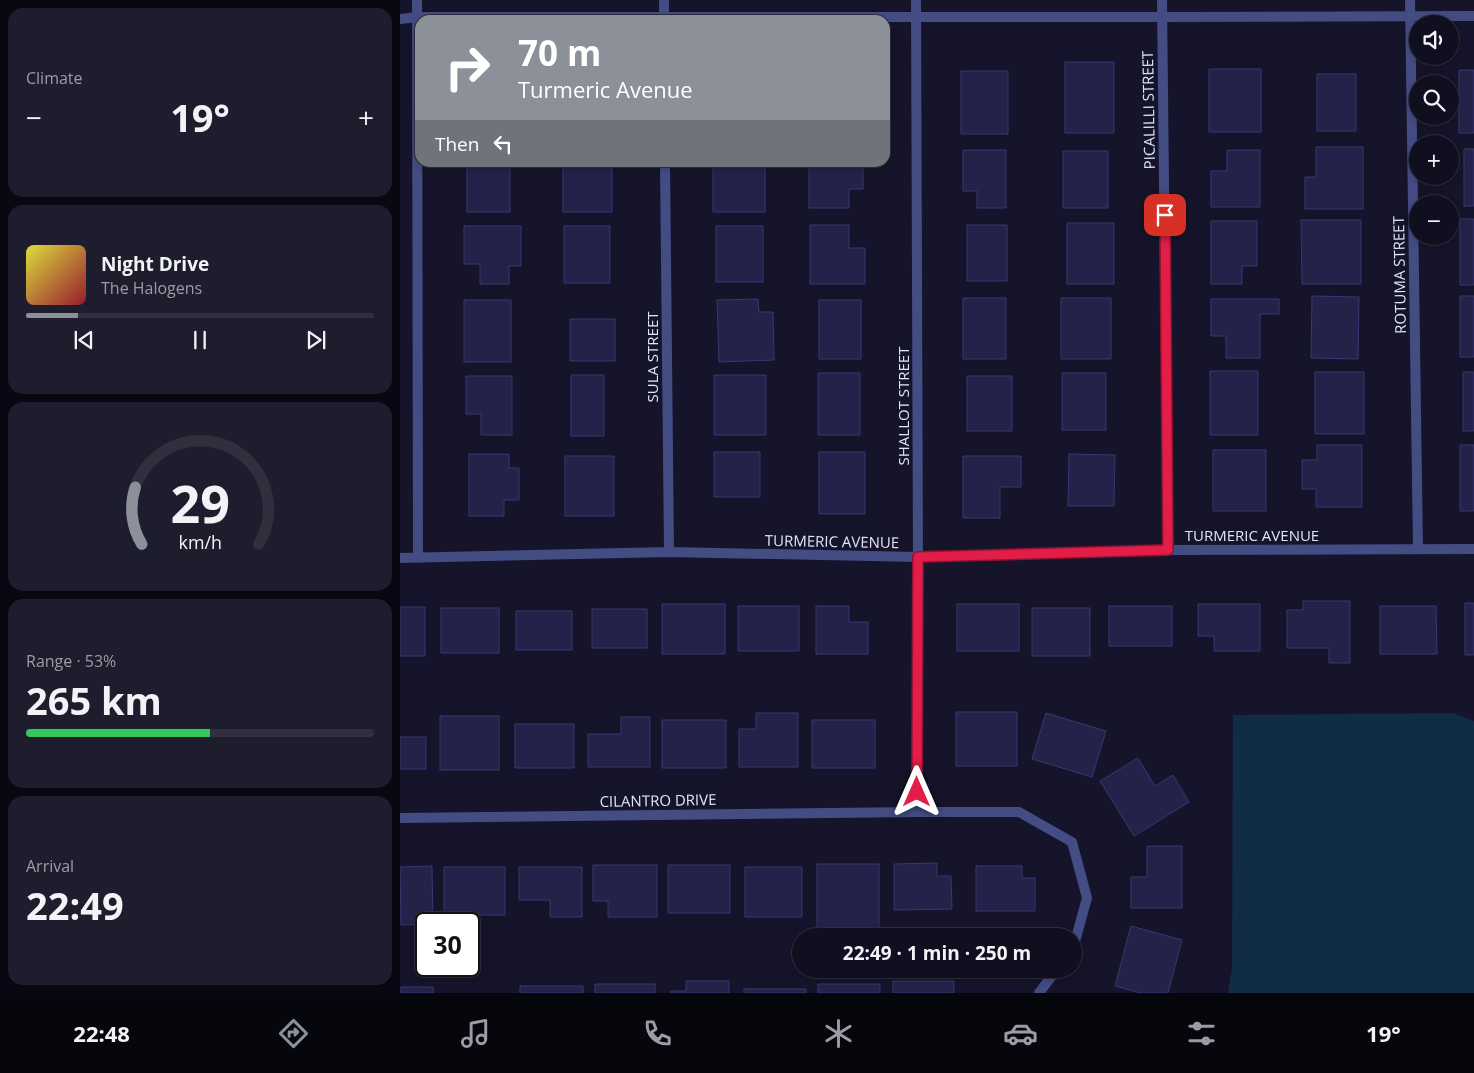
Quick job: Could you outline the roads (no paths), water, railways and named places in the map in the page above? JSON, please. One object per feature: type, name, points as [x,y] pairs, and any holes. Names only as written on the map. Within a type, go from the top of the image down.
[{"type":"street","points":[[417,0],[417,15]]},
{"type":"street","points":[[664,0],[664,15]]},
{"type":"street","name":"SHALLOT STREET","points":[[916,0],[917,812]]},
{"type":"street","name":"PICALILLI STREET","points":[[1162,0],[1168,550]]},
{"type":"street","name":"ROTUMA STREET","points":[[1410,0],[1410,15]]},
{"type":"street","points":[[890,17],[1409,16]]},
{"type":"street","points":[[1459,16],[1474,16]]},
{"type":"street","points":[[400,19],[415,17]]},
{"type":"street","name":"ROTUMA STREET","points":[[1411,65],[1418,549]]},
{"type":"street","points":[[417,167],[418,558]]},
{"type":"street","name":"SULA STREET","points":[[665,167],[669,552]]},
{"type":"street","name":"TURMERIC AVENUE","points":[[400,558],[669,552],[918,557],[1168,550],[1474,549]]},
{"type":"street","name":"CILANTRO DRIVE","points":[[400,818],[1019,812],[1072,842],[1087,898],[1079,928]]},
{"type":"street","points":[[1039,993],[1050,978]]},
{"type":"water","points":[[1453,713],[1474,721],[1474,993],[1228,993],[1232,967],[1233,715]]}]
